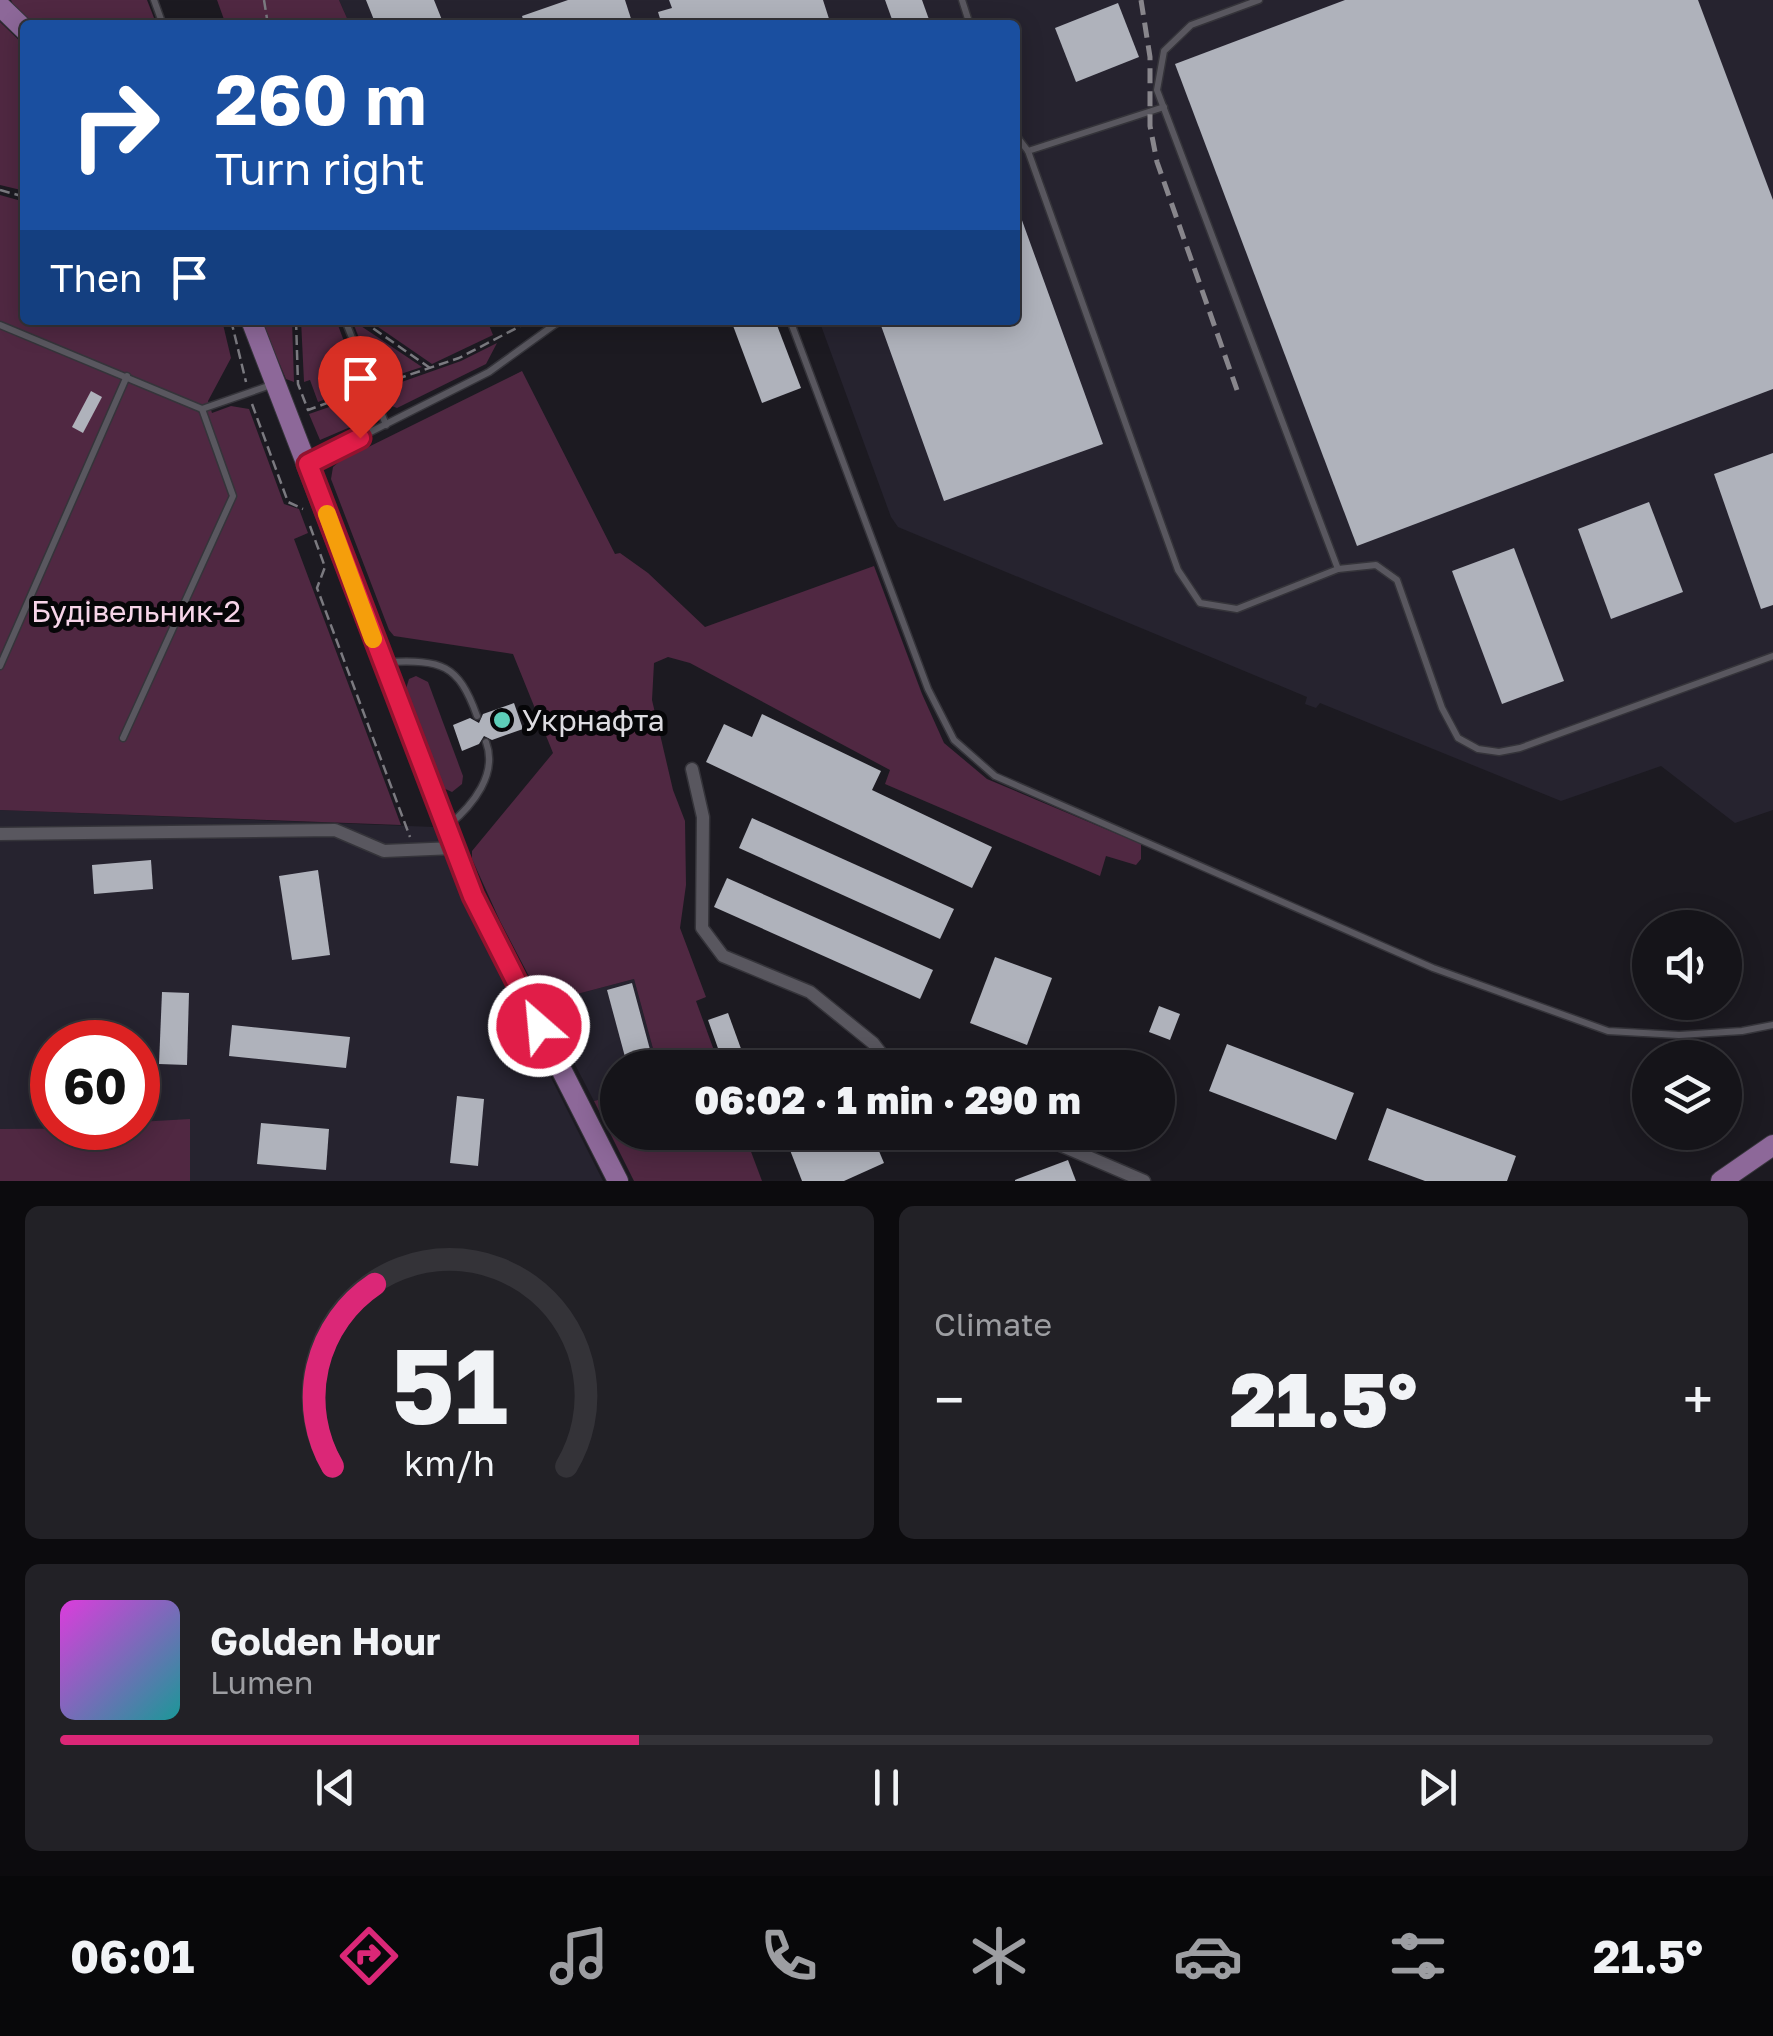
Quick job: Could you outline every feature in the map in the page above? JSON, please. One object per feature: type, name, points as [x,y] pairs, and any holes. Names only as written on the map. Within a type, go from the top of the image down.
[{"type":"main road","points":[[1,3],[20,24]]},
{"type":"main road","points":[[254,325],[473,896],[618,1181]]},
{"type":"main road","points":[[1722,1181],[1773,1146]]},
{"type":"street","points":[[692,768],[703,817],[702,928],[723,956],[810,992],[880,1050]]},
{"type":"street","points":[[0,834],[335,830],[384,851],[454,848]]},
{"type":"street","points":[[1072,1150],[1144,1181]]},
{"type":"lane","points":[[1259,0],[1191,25],[1164,51],[1157,90],[1338,569]]},
{"type":"lane","points":[[1028,151],[1164,108]]},
{"type":"lane","points":[[1020,141],[1028,151],[1178,570],[1200,603],[1237,609],[1338,569],[1376,565],[1397,580],[1442,708],[1458,738],[1478,749],[1499,752],[1520,748],[1773,656]]},
{"type":"lane","points":[[0,325],[202,409],[277,383]]},
{"type":"lane","points":[[346,325],[386,424]]},
{"type":"lane","points":[[308,464],[489,372],[555,325]]},
{"type":"lane","points":[[792,325],[928,689],[954,740],[994,776],[1433,968],[1608,1031],[1679,1035],[1773,1025]]},
{"type":"lane","points":[[0,666],[128,376]]},
{"type":"lane","points":[[123,738],[233,496],[202,409]]},
{"type":"lane","points":[[382,662],[435,661],[447,667],[468,693],[477,716]]},
{"type":"lane","points":[[446,828],[460,816],[486,778],[491,766],[486,742]]},
{"type":"path","points":[[233,325],[248,393],[288,502],[302,506],[325,567],[317,588],[415,850]]},
{"type":"path","points":[[296,325],[298,384],[308,410],[459,358],[522,325]]},
{"type":"path","points":[[368,325],[430,368]]},
{"type":"shaded area","points":[[339,0],[1773,0],[1773,810],[1735,823],[1661,766],[1561,801],[1320,703],[1316,708],[1305,704],[1307,697],[898,527],[821,325],[1020,325],[1020,20],[348,20]]},
{"type":"shaded area","points":[[0,810],[434,827],[463,903],[603,1181],[0,1181]]},
{"type":"shaded area","points":[[634,979],[653,1050],[600,1050],[600,1099],[594,1101],[543,1003]]},
{"type":"green space","points":[[11,0],[147,0],[155,20],[28,20]]},
{"type":"green space","points":[[217,0],[339,0],[348,20],[224,20]]},
{"type":"green space","points":[[0,22],[20,41],[20,190],[0,185]]},
{"type":"green space","name":"Будівельник-2","points":[[0,195],[20,201],[20,325],[223,325],[231,358],[208,401],[212,413],[231,406],[249,409],[284,504],[299,509],[308,533],[294,539],[401,825],[0,810]]},
{"type":"green space","points":[[263,325],[292,325],[294,382],[286,379]]},
{"type":"green space","points":[[301,325],[338,325],[361,386],[318,402],[310,380],[304,382]]},
{"type":"green space","points":[[354,325],[422,367],[376,382]]},
{"type":"green space","points":[[375,325],[489,325],[493,335],[432,364]]},
{"type":"green space","points":[[497,343],[486,364],[397,408],[384,403],[379,390],[461,361]]},
{"type":"green space","points":[[522,371],[615,554],[620,553],[648,573],[705,627],[874,566],[944,743],[987,779],[1141,844],[1141,859],[1136,865],[1106,856],[1100,876],[885,784],[890,770],[690,663],[668,657],[654,663],[652,700],[673,790],[685,821],[686,885],[680,928],[706,997],[696,1001],[714,1050],[653,1050],[634,979],[543,1003],[500,921],[472,851],[553,753],[513,654],[394,636],[389,630],[331,479],[333,467]]},
{"type":"green space","points":[[364,395],[362,422],[320,440],[309,414]]},
{"type":"green space","points":[[416,676],[428,682],[463,776],[462,784],[452,792],[439,786],[405,692],[409,679]]},
{"type":"green space","points":[[190,1119],[190,1181],[0,1181],[0,1129],[30,1129],[30,1150],[160,1150],[160,1121]]},
{"type":"green space","points":[[618,1150],[750,1150],[762,1181],[634,1181]]},
{"type":"building","points":[[366,0],[434,0],[442,20],[374,20]]},
{"type":"building","points":[[568,0],[625,0],[631,20],[523,20],[522,16]]},
{"type":"building","points":[[669,0],[823,0],[829,20],[660,20],[658,12],[672,8]]},
{"type":"building","points":[[885,0],[922,0],[929,20],[892,20]]},
{"type":"building","points":[[1345,0],[1698,0],[1773,200],[1773,389],[1357,546],[1175,64]]},
{"type":"building","points":[[1118,3],[1139,57],[1076,82],[1055,28]]},
{"type":"building","points":[[1020,215],[1103,444],[944,501],[881,325],[1020,325]]},
{"type":"building","points":[[733,325],[777,325],[801,388],[762,403]]},
{"type":"building","points":[[91,391],[102,397],[83,433],[72,427]]},
{"type":"building","points":[[1773,453],[1773,605],[1761,609],[1714,474]]},
{"type":"building","points":[[1649,502],[1683,592],[1611,619],[1578,529]]},
{"type":"building","points":[[1514,548],[1564,681],[1502,704],[1452,571]]},
{"type":"building","points":[[514,703],[523,729],[492,740],[484,736],[479,744],[462,751],[453,725],[470,718],[479,723],[483,714]]},
{"type":"building","points":[[762,714],[881,771],[872,790],[992,847],[972,888],[706,762],[724,724],[752,737]]},
{"type":"building","points":[[752,818],[954,909],[940,939],[739,848]]},
{"type":"building","points":[[151,860],[153,889],[94,894],[92,865]]},
{"type":"building","points":[[318,870],[330,955],[292,960],[279,876]]},
{"type":"building","points":[[727,878],[933,970],[920,999],[714,907]]},
{"type":"building","points":[[995,957],[1052,978],[1027,1045],[970,1023]]},
{"type":"building","points":[[632,983],[650,1050],[623,1050],[607,990]]},
{"type":"building","points":[[162,992],[189,993],[187,1065],[160,1064]]},
{"type":"building","points":[[1159,1006],[1180,1014],[1170,1040],[1149,1032]]},
{"type":"building","points":[[728,1013],[741,1050],[719,1050],[708,1020]]},
{"type":"building","points":[[232,1025],[350,1037],[346,1068],[229,1056]]},
{"type":"building","points":[[1227,1044],[1354,1093],[1336,1140],[1209,1091]]},
{"type":"building","points":[[457,1096],[484,1099],[478,1166],[450,1163]]},
{"type":"building","points":[[1387,1108],[1516,1156],[1507,1181],[1425,1181],[1368,1160]]},
{"type":"building","points":[[261,1123],[329,1129],[326,1170],[257,1164]]},
{"type":"building","points":[[790,1150],[879,1150],[884,1163],[844,1181],[802,1181]]},
{"type":"building","points":[[1068,1160],[1076,1181],[1015,1181],[1015,1180]]},
{"type":"railway","points":[[1141,0],[1150,57],[1150,126],[1157,162],[1237,390]]},
{"type":"slow traffic","points":[[327,514],[373,639]]},
{"type":"place","name":"Укрнафта","points":[[502,720]]},
{"type":"route","points":[[360,438],[308,464],[473,896],[539,1026]]}]
